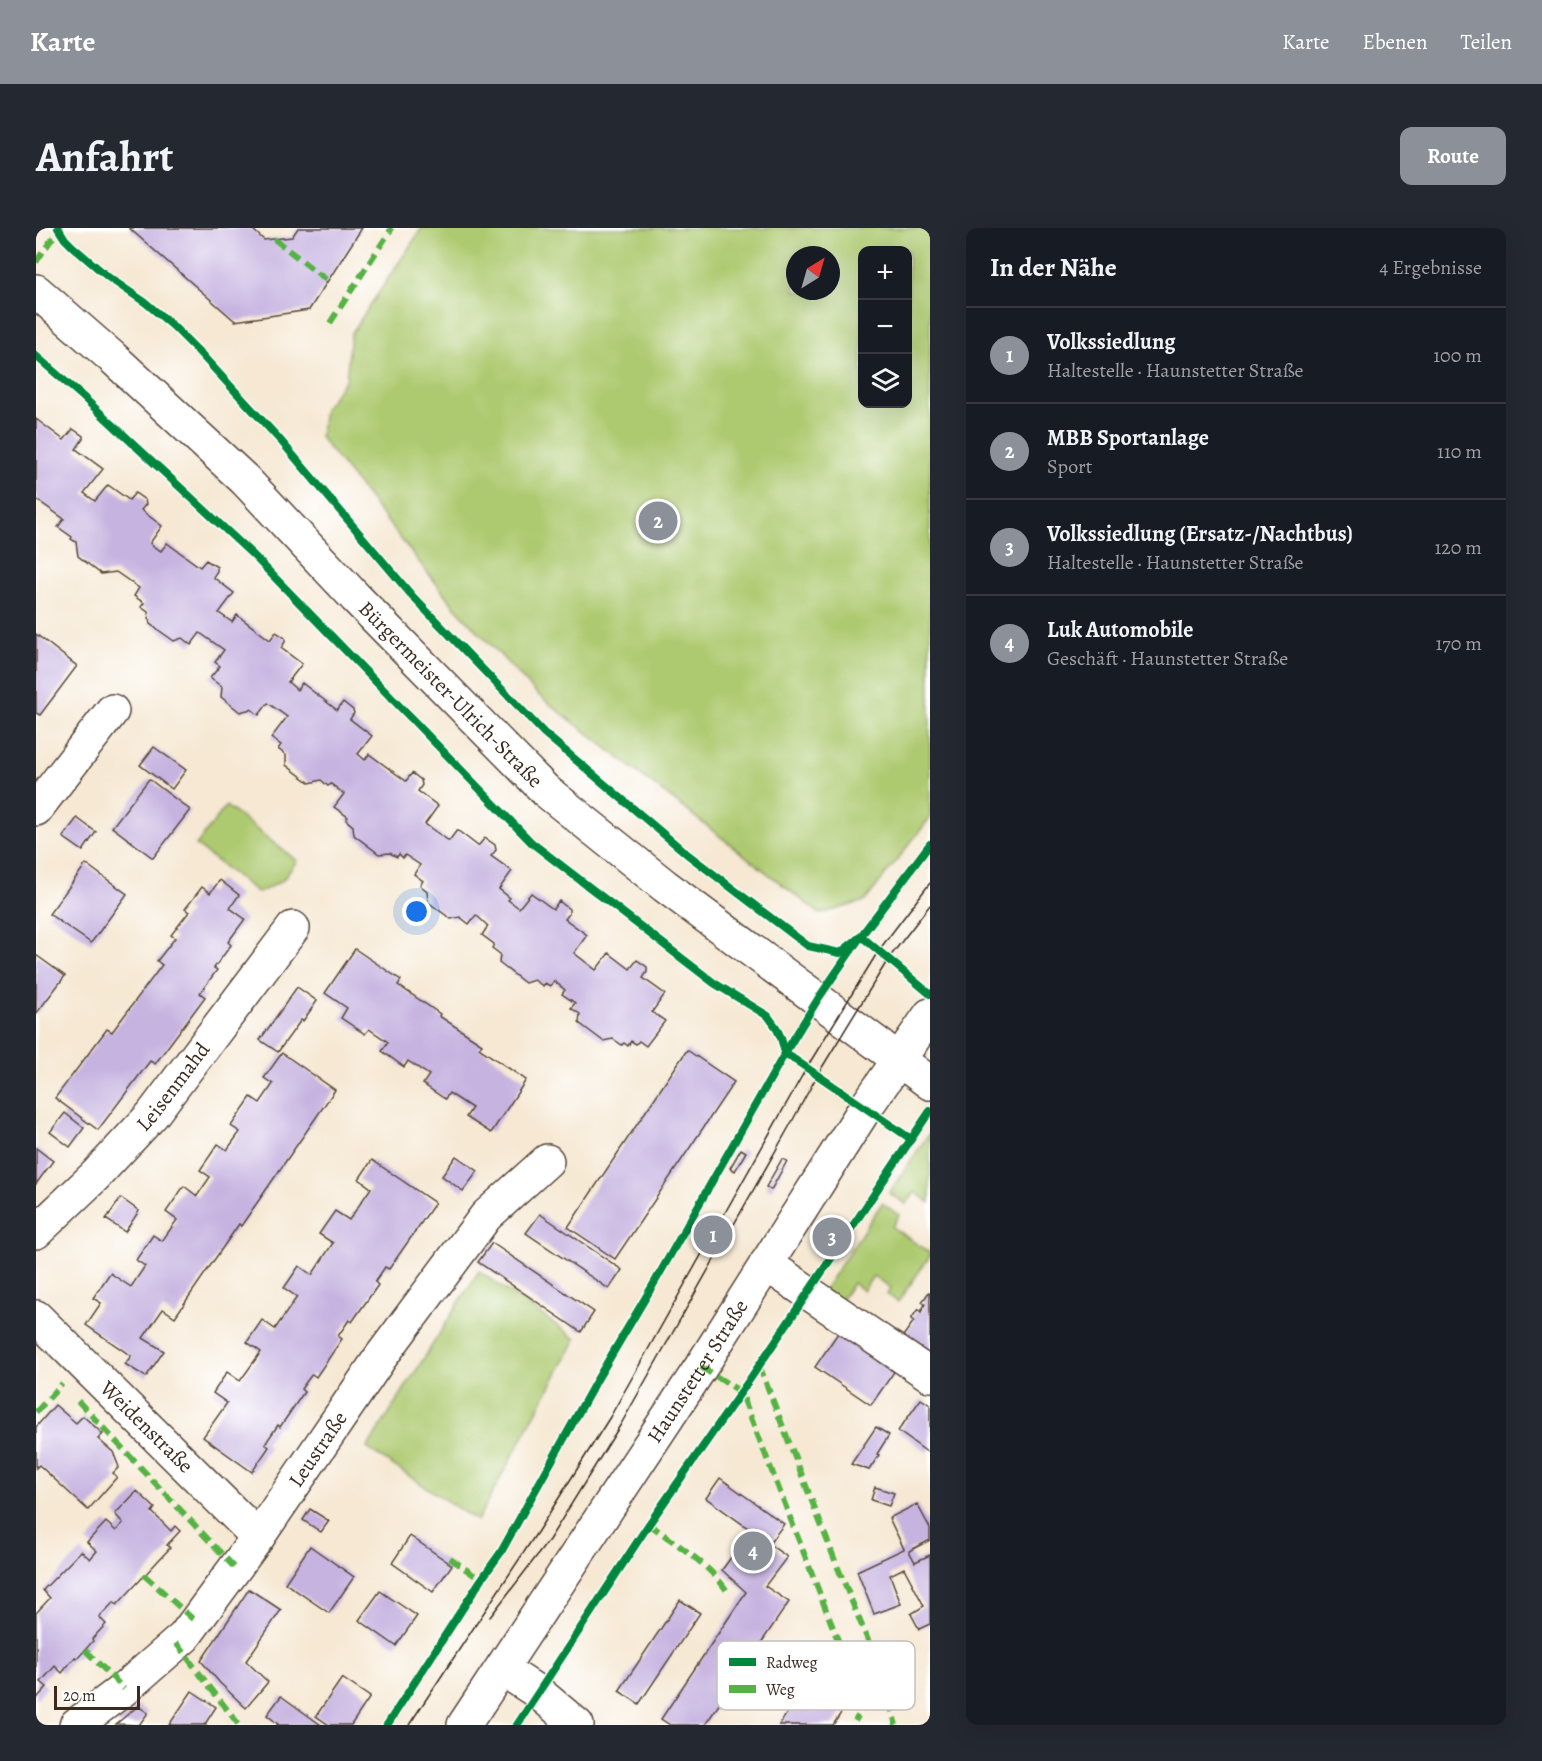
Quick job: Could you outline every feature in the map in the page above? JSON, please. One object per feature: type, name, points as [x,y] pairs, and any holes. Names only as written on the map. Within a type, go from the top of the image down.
[{"type":"main road","name":"Bürgermeister-Ulrich-Straße","points":[[36,291],[113,358],[245,480],[356,598],[546,791],[665,886],[930,1083]]},
{"type":"main road","points":[[36,809],[112,711]]},
{"type":"main road","name":"Leisenmahd","points":[[36,1232],[95,1176],[152,1115],[293,928]]},
{"type":"main road","name":"Haunstetter Straße","points":[[464,1725],[701,1367],[866,1107],[930,1015]]},
{"type":"main road","name":"Leustraße","points":[[76,1725],[124,1689],[184,1637],[258,1537],[380,1358],[486,1216],[547,1161]]},
{"type":"main road","points":[[766,1264],[930,1375]]},
{"type":"main road","name":"Weidenstraße","points":[[36,1317],[258,1537]]},
{"type":"main road","points":[[502,1669],[577,1725]]},
{"type":"green space","points":[[422,228],[930,228],[930,818],[865,901],[820,914],[537,694],[454,606],[320,437],[324,409],[346,379],[351,334]]},
{"type":"green space","points":[[226,806],[297,861],[282,881],[258,893],[196,845]]},
{"type":"green space","points":[[930,1132],[930,1203],[915,1192],[906,1204],[889,1193]]},
{"type":"green space","points":[[882,1203],[899,1215],[892,1227],[930,1253],[930,1256],[898,1302],[887,1294],[891,1288],[873,1276],[863,1291],[853,1283],[839,1303],[823,1291]]},
{"type":"green space","points":[[479,1271],[576,1339],[477,1521],[367,1448]]},
{"type":"building","points":[[129,228],[251,228],[264,240],[292,237],[298,228],[362,228],[309,310],[235,321]]},
{"type":"building","points":[[36,419],[64,440],[73,429],[83,436],[76,449],[103,469],[84,493],[95,501],[108,485],[129,500],[135,493],[145,500],[146,504],[141,510],[162,526],[150,543],[152,546],[161,551],[167,543],[200,567],[206,560],[217,567],[213,577],[234,593],[219,613],[232,622],[237,615],[270,640],[276,632],[285,638],[281,648],[302,664],[288,682],[297,690],[302,683],[337,710],[343,702],[353,710],[354,713],[350,719],[372,736],[358,754],[365,760],[369,754],[406,781],[412,773],[421,780],[422,785],[418,791],[438,806],[425,824],[449,841],[457,830],[478,846],[485,838],[495,845],[496,850],[491,856],[512,871],[499,889],[510,898],[508,900],[519,908],[531,893],[553,909],[559,901],[569,909],[569,914],[565,919],[587,935],[574,953],[596,970],[609,953],[630,969],[637,960],[647,967],[643,978],[665,994],[652,1012],[665,1021],[646,1046],[639,1041],[636,1044],[631,1041],[628,1046],[613,1039],[603,1041],[579,1023],[580,1014],[571,1008],[575,1003],[562,994],[565,990],[554,981],[550,986],[545,983],[543,986],[534,980],[525,983],[499,963],[500,954],[492,948],[494,944],[482,935],[488,926],[476,915],[469,924],[460,917],[451,919],[428,902],[427,891],[420,885],[423,881],[414,874],[420,865],[405,855],[403,858],[399,854],[397,857],[390,853],[379,854],[354,835],[353,826],[346,820],[348,817],[334,807],[344,794],[321,780],[310,783],[286,765],[286,755],[278,749],[281,745],[271,738],[287,717],[268,703],[259,715],[251,709],[240,712],[221,697],[222,687],[210,678],[220,666],[215,662],[224,650],[200,633],[191,645],[182,638],[174,641],[150,624],[148,612],[141,607],[144,603],[134,596],[139,588],[116,572],[101,574],[78,556],[76,542],[58,527],[64,519],[36,499]]},
{"type":"building","points":[[36,634],[77,666],[40,715],[36,713]]},
{"type":"building","points":[[154,747],[186,770],[172,789],[140,765]]},
{"type":"building","points":[[149,779],[190,810],[153,858],[112,827]]},
{"type":"building","points":[[77,818],[96,832],[83,851],[63,837]]},
{"type":"building","points":[[86,864],[127,894],[91,943],[49,914]]},
{"type":"building","points":[[220,880],[239,895],[230,908],[245,919],[228,942],[231,945],[214,968],[217,970],[200,993],[205,997],[155,1064],[150,1061],[98,1130],[55,1098],[107,1029],[112,1032],[162,965],[157,961],[175,938],[171,935],[189,912],[185,909],[202,887],[210,893]]},
{"type":"building","points":[[355,949],[401,980],[398,985],[440,1014],[439,1016],[482,1044],[479,1048],[526,1080],[491,1133],[466,1117],[472,1108],[449,1093],[445,1099],[423,1084],[429,1075],[408,1061],[404,1067],[382,1051],[388,1042],[369,1029],[365,1034],[341,1018],[347,1008],[325,993]]},
{"type":"building","points":[[36,955],[65,976],[36,1014]]},
{"type":"building","points":[[297,987],[317,1001],[278,1052],[260,1040]]},
{"type":"building","points":[[687,1050],[734,1082],[615,1259],[568,1227]]},
{"type":"building","points":[[282,1053],[335,1090],[175,1317],[163,1309],[143,1338],[164,1351],[146,1377],[125,1364],[131,1356],[86,1325],[101,1303],[93,1298],[110,1273],[131,1287],[145,1266],[136,1260],[153,1235],[162,1241],[177,1220],[166,1212],[184,1186],[197,1196],[210,1177],[200,1170],[218,1144],[227,1150],[240,1132],[231,1126],[251,1097],[260,1103],[273,1084],[264,1078]]},
{"type":"building","points":[[65,1113],[84,1128],[70,1147],[50,1132]]},
{"type":"building","points":[[36,1148],[53,1161],[36,1184]]},
{"type":"building","points":[[741,1149],[746,1152],[735,1171],[730,1168]]},
{"type":"building","points":[[456,1156],[478,1171],[463,1191],[442,1176]]},
{"type":"building","points":[[782,1159],[787,1161],[771,1190],[766,1187]]},
{"type":"building","points":[[372,1160],[435,1203],[389,1269],[385,1267],[375,1282],[378,1285],[352,1322],[349,1320],[338,1336],[342,1339],[316,1377],[312,1374],[301,1389],[304,1392],[280,1427],[278,1425],[265,1444],[269,1447],[252,1472],[203,1437],[227,1403],[213,1393],[227,1372],[240,1381],[261,1352],[247,1342],[262,1320],[275,1329],[297,1297],[284,1288],[299,1266],[312,1275],[333,1243],[319,1234],[335,1211],[349,1220],[371,1188],[359,1179]]},
{"type":"building","points":[[121,1198],[139,1211],[125,1232],[106,1219]]},
{"type":"building","points":[[540,1214],[622,1270],[609,1289],[526,1233]]},
{"type":"building","points":[[492,1243],[594,1312],[581,1332],[478,1262]]},
{"type":"building","points":[[929,1292],[930,1354],[903,1336],[914,1321],[911,1319],[918,1309],[921,1312],[925,1304],[922,1302]]},
{"type":"building","points":[[838,1333],[853,1343],[854,1340],[865,1348],[863,1350],[870,1355],[871,1352],[894,1372],[871,1405],[815,1367]]},
{"type":"building","points":[[921,1399],[930,1405],[930,1448],[927,1452],[898,1431]]},
{"type":"building","points":[[55,1405],[76,1423],[83,1416],[103,1434],[98,1439],[113,1452],[119,1467],[113,1473],[117,1477],[88,1510],[39,1465],[36,1468],[36,1427]]},
{"type":"building","points":[[876,1427],[889,1435],[869,1470],[851,1464]]},
{"type":"building","points":[[720,1478],[784,1524],[769,1544],[787,1557],[765,1586],[789,1602],[762,1641],[717,1641],[717,1707],[705,1725],[670,1725],[661,1719],[746,1592],[722,1570],[750,1531],[766,1541],[706,1498]]},
{"type":"building","points":[[875,1487],[894,1493],[889,1506],[871,1500]]},
{"type":"building","points":[[137,1491],[155,1508],[152,1512],[171,1531],[175,1526],[180,1531],[167,1545],[170,1548],[117,1605],[114,1602],[99,1617],[106,1624],[77,1659],[75,1657],[62,1673],[55,1666],[41,1682],[47,1687],[36,1699],[36,1613],[50,1598],[43,1590],[81,1551],[90,1559],[97,1551],[87,1542],[106,1522],[116,1531],[123,1523],[115,1514]]},
{"type":"building","points":[[917,1504],[930,1528],[930,1540],[909,1551],[915,1562],[930,1555],[930,1624],[919,1629],[911,1614],[924,1606],[904,1568],[890,1575],[901,1604],[874,1614],[857,1571],[904,1549],[889,1518]]},
{"type":"building","points":[[310,1509],[329,1521],[321,1532],[303,1520]]},
{"type":"building","points":[[410,1536],[452,1565],[433,1592],[392,1563]]},
{"type":"building","points":[[310,1546],[354,1577],[329,1613],[285,1583]]},
{"type":"building","points":[[249,1589],[281,1610],[246,1661],[268,1682],[246,1708],[201,1661]]},
{"type":"building","points":[[380,1591],[417,1616],[396,1646],[359,1620]]},
{"type":"building","points":[[680,1600],[700,1613],[639,1704],[619,1691]]},
{"type":"building","points":[[342,1678],[370,1697],[351,1725],[329,1725],[316,1716]]},
{"type":"building","points":[[192,1691],[216,1707],[205,1724],[207,1725],[169,1725]]},
{"type":"building","points":[[281,1696],[321,1725],[277,1725],[267,1715]]},
{"type":"building","points":[[138,1706],[148,1713],[139,1725],[116,1724]]},
{"type":"building","points":[[789,1710],[843,1710],[833,1725],[779,1725]]},
{"type":"tram line","points":[[409,1725],[538,1531],[610,1417],[807,1067],[879,950],[930,883]]},
{"type":"tram line","points":[[490,1617],[549,1540],[621,1424],[818,1074],[889,958],[930,905]]},
{"type":"marked path","points":[[330,323],[392,228]]},
{"type":"marked path","points":[[36,262],[58,230]]},
{"type":"marked path","points":[[274,239],[329,282]]},
{"type":"marked path","points":[[759,1365],[868,1641]]},
{"type":"marked path","points":[[701,1367],[741,1392],[838,1641]]},
{"type":"marked path","points":[[36,1412],[62,1384]]},
{"type":"marked path","points":[[78,1401],[235,1568]]},
{"type":"marked path","points":[[649,1524],[703,1564],[729,1594]]},
{"type":"marked path","points":[[450,1558],[481,1580]]},
{"type":"marked path","points":[[144,1575],[195,1621]]},
{"type":"marked path","points":[[176,1643],[239,1725]]},
{"type":"marked path","points":[[85,1650],[124,1689]]},
{"type":"marked path","points":[[855,1721],[862,1710]]},
{"type":"marked path","points":[[892,1710],[896,1725]]},
{"type":"cycle path","points":[[58,228],[73,247],[108,277],[146,303],[199,352],[281,441],[414,598],[544,733],[687,854],[808,946],[840,953],[861,936],[930,994]]},
{"type":"cycle path","points":[[36,356],[253,555],[532,843],[714,983],[768,1016],[776,1027],[785,1053],[911,1139]]},
{"type":"cycle path","points":[[387,1725],[501,1552],[595,1383],[818,999],[861,936],[930,844]]},
{"type":"cycle path","points":[[517,1725],[649,1524],[750,1379],[930,1111]]},
{"type":"place","name":"MBB Sportanlage","points":[[658,521]]},
{"type":"place","name":"Volkssiedlung","points":[[713,1235]]},
{"type":"place","name":"Volkssiedlung (Ersatz-/Nachtbus)","points":[[832,1237]]},
{"type":"place","name":"Luk Automobile","points":[[753,1551]]}]
